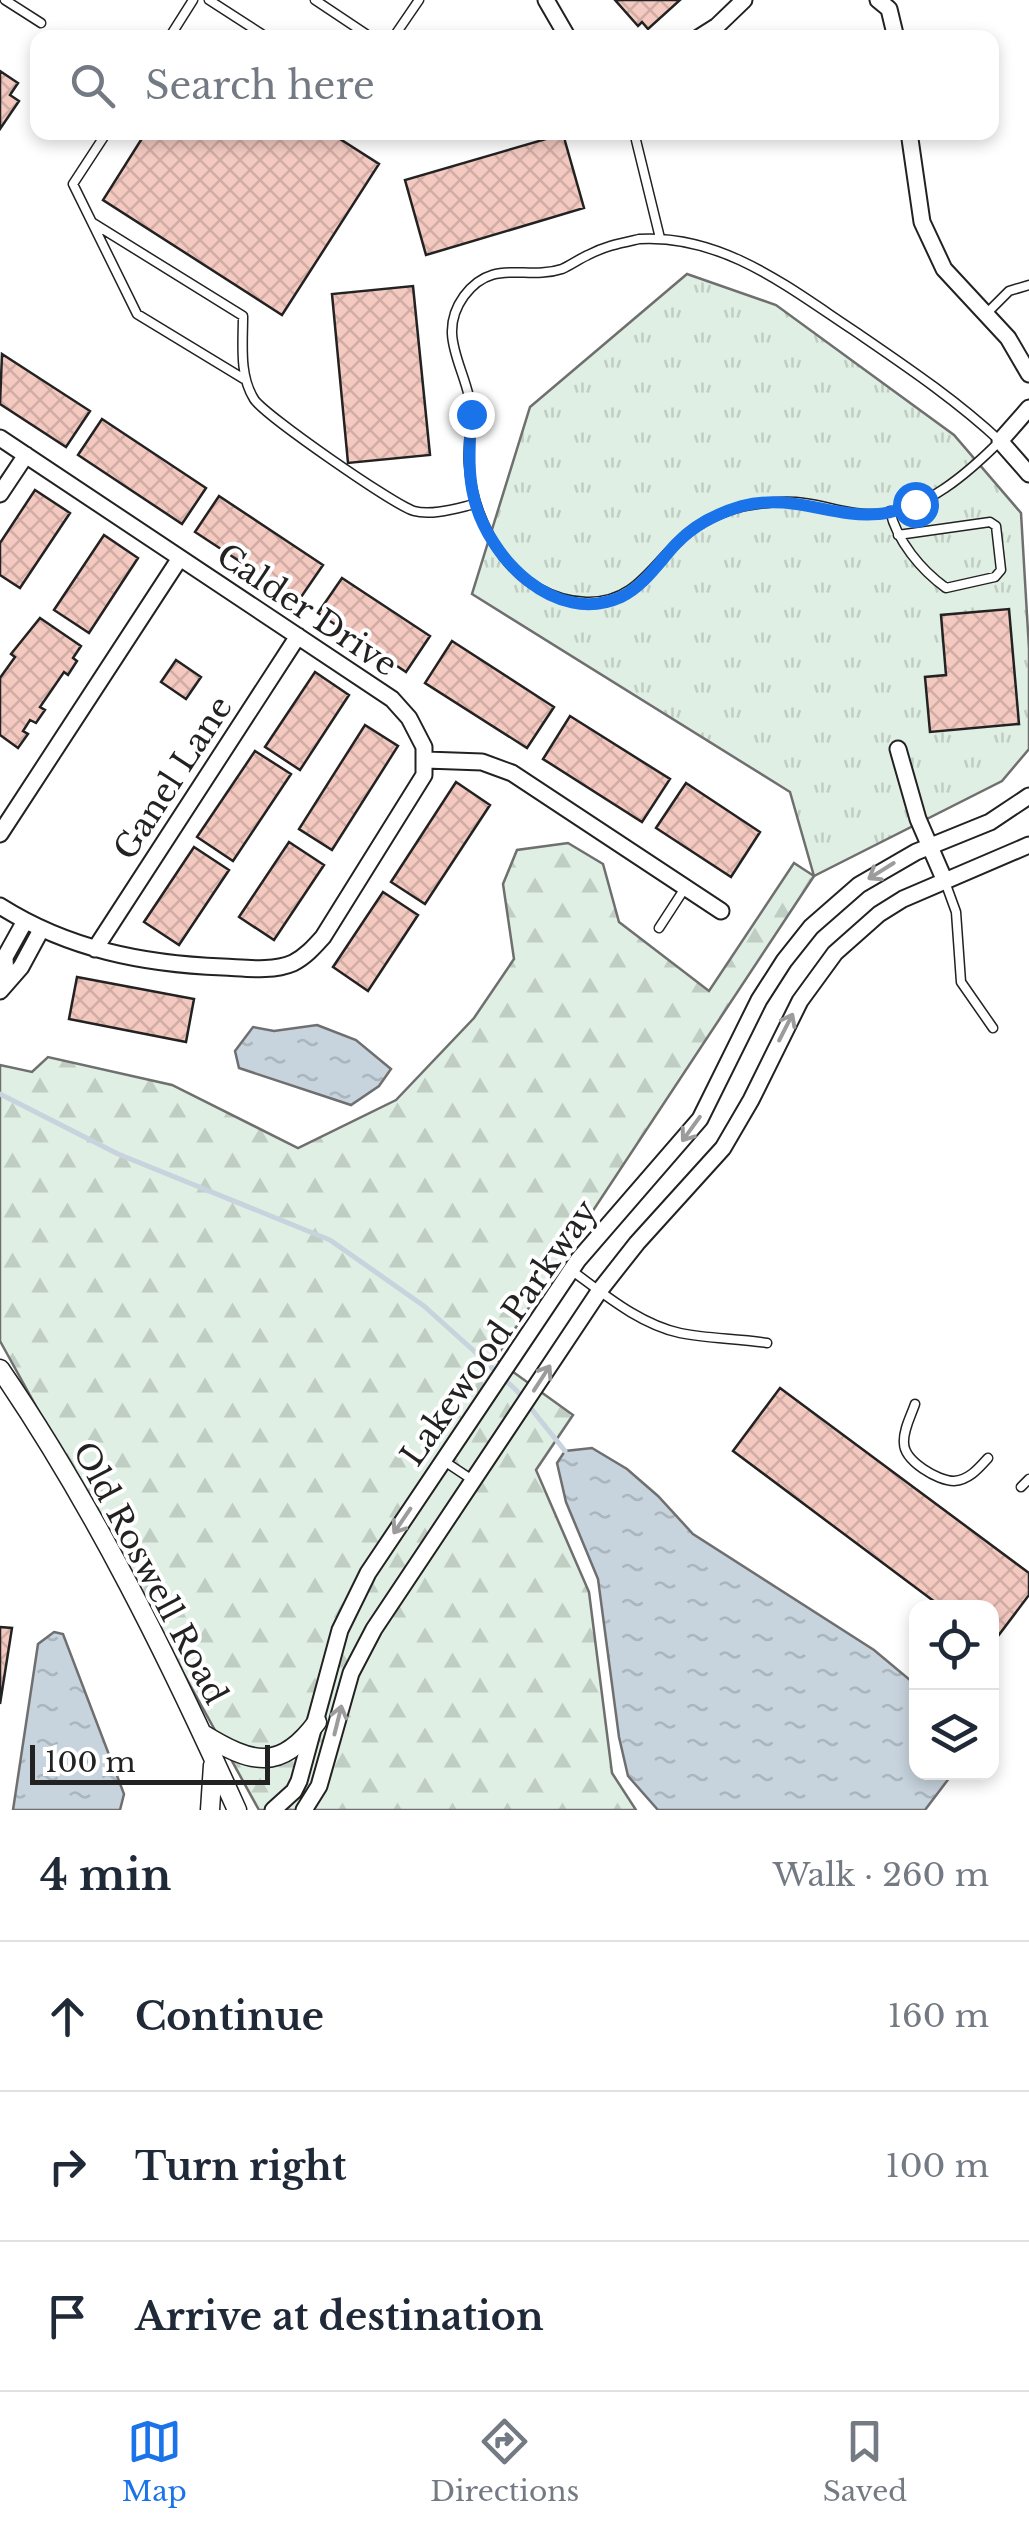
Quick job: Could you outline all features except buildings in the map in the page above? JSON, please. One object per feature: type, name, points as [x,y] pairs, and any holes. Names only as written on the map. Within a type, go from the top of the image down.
[{"type":"street","points":[[546,0],[563,30]]},
{"type":"street","points":[[708,30],[744,0]]},
{"type":"street","points":[[878,0],[889,9],[894,30]]},
{"type":"street","points":[[910,140],[922,222],[944,269],[1008,338],[1029,374]]},
{"type":"street","points":[[1029,408],[1000,441],[1029,474]]},
{"type":"street","name":"Calder Drive","points":[[0,438],[401,706],[424,747],[426,760]]},
{"type":"street","points":[[0,494],[26,455]]},
{"type":"street","points":[[0,834],[180,558]]},
{"type":"street","name":"Ganel Lane","points":[[95,949],[298,636]]},
{"type":"street","points":[[898,749],[918,819],[944,879]]},
{"type":"street","points":[[0,906],[40,930],[95,949],[151,962],[262,968],[291,964],[323,937],[418,789],[426,760],[482,762],[512,773],[721,912]]},
{"type":"street","name":"Lakewood Parkway","points":[[273,1810],[299,1781],[337,1641],[352,1602],[385,1546],[571,1270],[700,1118],[759,1000],[797,943],[826,912],[887,867],[990,822],[1029,796]]},
{"type":"street","name":"Lakewood Parkway","points":[[304,1810],[320,1786],[360,1650],[600,1290],[636,1243],[722,1148],[752,1100],[800,1001],[836,954],[880,914],[944,879],[1029,845]]},
{"type":"street","points":[[3,986],[5,956],[25,922]]},
{"type":"street","points":[[3,986],[21,967],[40,930]]},
{"type":"street","name":"Old Roswell Road","points":[[0,1369],[123,1578],[237,1810]]},
{"type":"street","points":[[202,1732],[247,1756],[270,1760],[295,1748],[317,1722]]},
{"type":"street","points":[[210,1810],[212,1755]]},
{"type":"lane","points":[[5,0],[41,24]]},
{"type":"lane","points":[[174,30],[193,0]]},
{"type":"lane","points":[[209,0],[256,30]]},
{"type":"lane","points":[[315,0],[360,30]]},
{"type":"lane","points":[[398,30],[419,0]]},
{"type":"lane","points":[[102,140],[74,184],[136,314],[244,379]]},
{"type":"lane","points":[[636,140],[660,238]]},
{"type":"lane","points":[[92,224],[242,316],[244,379],[256,403],[280,422],[415,512],[475,504]]},
{"type":"lane","points":[[660,238],[716,251],[790,285],[954,400],[1000,441],[949,486],[915,504],[878,514],[803,502],[741,506],[688,533],[633,590],[609,600],[557,598],[505,561],[475,504],[468,464],[469,396],[451,339],[454,315],[464,296],[482,280],[503,271],[556,270],[617,243],[660,238]]},
{"type":"lane","points":[[986,314],[1010,290],[1029,285]]},
{"type":"lane","points":[[890,512],[898,535],[946,588],[995,577],[1001,570],[996,526],[990,522],[898,535]]},
{"type":"lane","points":[[944,879],[956,912],[961,982],[992,1028]]},
{"type":"lane","points":[[659,928],[685,888]]},
{"type":"lane","points":[[571,1270],[640,1317],[677,1332],[766,1343]]},
{"type":"lane","points":[[916,1404],[907,1426],[905,1450],[928,1472],[954,1481],[972,1475],[988,1458]]},
{"type":"lane","points":[[443,1460],[474,1480]]},
{"type":"lane","points":[[1021,1486],[1029,1479]]},
{"type":"green space","points":[[687,274],[776,305],[954,435],[1021,513],[1029,649],[1029,749],[1002,781],[814,876],[790,792],[472,594],[530,407]]},
{"type":"green space","points":[[568,843],[603,864],[619,922],[709,991],[794,863],[814,876],[495,1359],[573,1415],[536,1470],[589,1592],[612,1773],[636,1810],[259,1810],[0,1341],[0,1065],[32,1072],[48,1057],[172,1085],[298,1148],[396,1100],[474,1018],[514,959],[503,884],[517,850]]},
{"type":"water","points":[[317,1025],[356,1040],[391,1069],[379,1086],[351,1105],[239,1068],[235,1051],[253,1027],[274,1031]]},
{"type":"water","points":[[592,1448],[627,1469],[693,1534],[874,1650],[909,1679],[909,1780],[948,1780],[925,1810],[658,1810],[628,1776],[619,1737],[598,1579],[566,1502],[557,1463],[565,1451]]},
{"type":"water","points":[[54,1632],[63,1634],[124,1794],[120,1810],[13,1810],[38,1644]]},
{"type":"waterway","points":[[0,1094],[118,1154],[330,1240],[424,1306],[517,1391],[565,1451]]},
{"type":"route","points":[[471,414],[470,483],[485,526],[505,561],[529,582],[557,598],[596,602],[621,597],[644,580],[688,533],[741,506],[803,502],[878,514],[915,504]]}]
